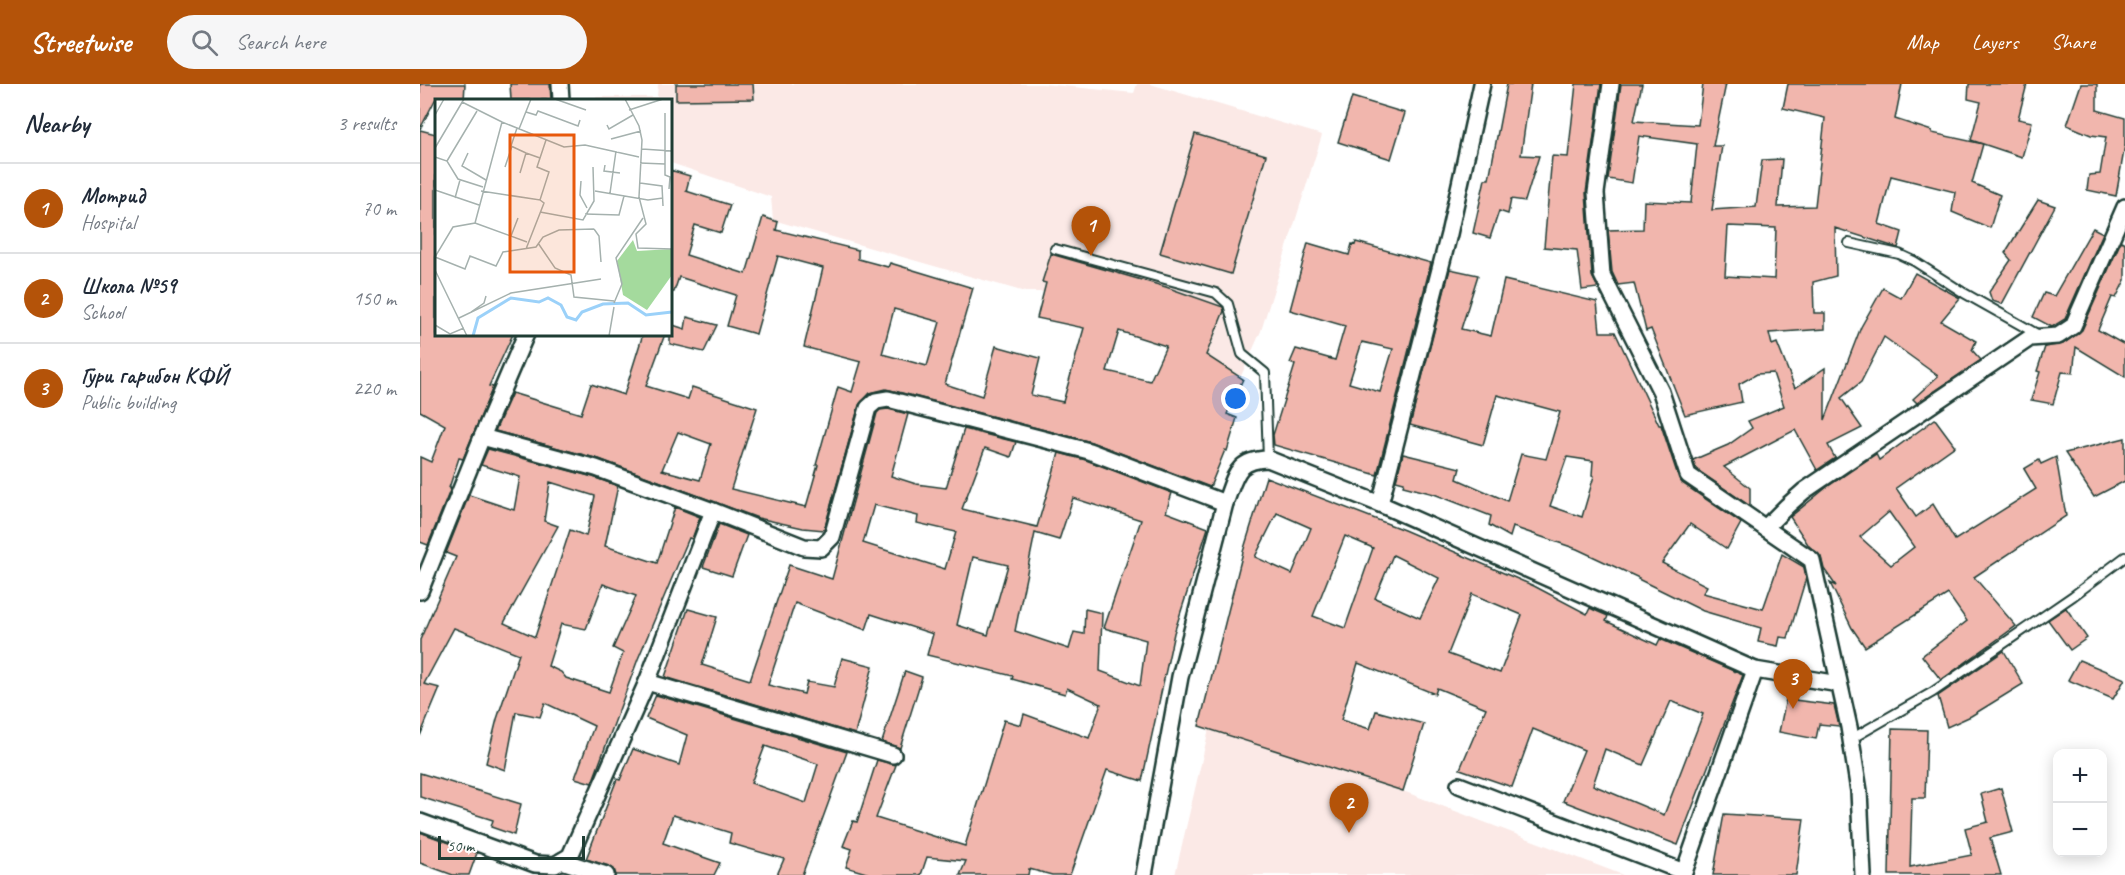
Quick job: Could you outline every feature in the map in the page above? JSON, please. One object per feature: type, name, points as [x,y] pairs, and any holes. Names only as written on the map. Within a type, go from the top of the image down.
[{"type":"street","points":[[560,84],[561,99]]},
{"type":"street","points":[[1380,504],[1449,234],[1482,84]]},
{"type":"street","points":[[1611,84],[1596,193],[1602,275],[1661,392],[1688,475],[1812,560],[1851,739],[1859,791],[1863,875]]},
{"type":"street","points":[[1765,528],[1804,491],[2030,338],[2058,336],[2073,326],[2125,207]]},
{"type":"street","points":[[420,591],[525,336]]},
{"type":"street","points":[[482,436],[596,468],[804,547],[822,548],[832,537],[868,408],[876,401],[888,399],[1089,451],[1225,504]]},
{"type":"street","points":[[1144,875],[1180,677],[1225,504],[1240,467],[1252,460],[1268,459],[1380,504],[1755,670],[1839,684]]},
{"type":"street","points":[[420,822],[536,864],[555,865],[570,856],[647,682],[713,511]]},
{"type":"street","points":[[1459,785],[1684,873],[1755,670]]},
{"type":"street","points":[[647,682],[893,755]]},
{"type":"street","points":[[562,861],[606,875]]},
{"type":"lane","points":[[1850,243],[1899,254],[1914,261],[2041,337]]},
{"type":"lane","points":[[1055,249],[1216,293],[1228,304],[1242,354],[1265,373],[1268,459]]},
{"type":"lane","points":[[1851,739],[1934,692],[2073,596],[2125,557]]},
{"type":"shaded area","points":[[658,84],[1042,84],[1134,93],[1137,84],[1150,84],[1322,135],[1261,331],[1241,376],[1094,292],[1025,292],[773,220],[771,197],[672,163],[672,99],[588,99],[588,97],[657,97]]},
{"type":"shaded area","points":[[1209,729],[1403,791],[1623,875],[1175,875]]},
{"type":"building","points":[[420,84],[465,84],[464,99],[435,99],[420,129]]},
{"type":"building","points":[[510,84],[550,84],[551,99],[511,99]]},
{"type":"building","points":[[676,84],[753,84],[754,99],[676,100]]},
{"type":"building","points":[[1507,84],[1531,84],[1521,155],[1539,156],[1525,201],[1511,199],[1508,214],[1499,211],[1490,238],[1473,233],[1485,179],[1489,179]]},
{"type":"building","points":[[1576,84],[1601,84],[1586,193],[1592,276],[1598,288],[1582,290],[1577,250],[1544,247],[1552,156],[1568,157]]},
{"type":"building","points":[[1621,84],[1642,84],[1634,121],[1698,125],[1703,84],[1726,84],[1713,146],[1722,146],[1712,210],[1756,207],[1762,160],[1782,159],[1778,207],[1815,206],[1825,118],[1783,108],[1788,84],[1902,84],[1895,119],[1932,131],[1932,133],[1983,144],[1972,183],[2000,195],[1990,228],[1952,212],[1955,192],[1891,176],[1879,224],[1902,232],[1898,248],[1835,228],[1836,276],[1813,282],[1814,313],[1825,313],[1825,329],[1769,333],[1772,345],[1777,343],[1795,388],[1825,368],[1825,420],[1861,327],[1883,288],[1901,298],[1915,273],[1960,298],[1941,321],[1976,341],[1972,350],[1981,360],[1917,403],[1913,399],[1938,376],[1884,337],[1861,382],[1841,398],[1862,428],[1828,445],[1835,458],[1817,470],[1795,430],[1724,467],[1750,488],[1750,506],[1696,469],[1693,460],[1728,445],[1752,428],[1748,421],[1784,406],[1773,373],[1757,374],[1739,384],[1742,402],[1685,415],[1651,329],[1646,331],[1634,283],[1618,285],[1612,272],[1608,230],[1643,229],[1644,201],[1691,203],[1697,144],[1639,136],[1632,183],[1608,179]],"holes":[[[1728,226],[1776,228],[1774,279],[1725,276]]]},
{"type":"building","points":[[1969,84],[2027,84],[2018,119],[2032,122],[2022,157],[1971,140],[1981,102],[1968,99]]},
{"type":"building","points":[[2081,84],[2097,84],[2097,110],[2125,118],[2125,145],[2116,196],[2087,190],[2089,175],[2100,174],[2106,137],[2091,135],[2067,125]]},
{"type":"building","points":[[1352,97],[1405,113],[1391,159],[1338,142]]},
{"type":"building","points":[[420,130],[435,134],[435,336],[512,336],[489,386],[493,387],[463,459],[459,458],[449,488],[451,488],[428,545],[420,542],[420,457],[431,462],[445,425],[420,411]]},
{"type":"building","points":[[1195,134],[1266,155],[1231,274],[1160,253]]},
{"type":"building","points":[[672,171],[690,176],[686,191],[730,205],[721,233],[695,225],[686,255],[746,274],[763,217],[778,222],[776,230],[858,250],[858,259],[888,267],[890,263],[973,288],[945,384],[982,396],[996,346],[1040,358],[1031,395],[1063,402],[1084,328],[1037,318],[1046,283],[1042,282],[1051,254],[1166,287],[1223,307],[1224,311],[1206,355],[1243,379],[1227,414],[1237,418],[1227,451],[1225,450],[1210,487],[1091,442],[886,389],[870,393],[859,405],[824,530],[758,518],[599,459],[495,431],[512,393],[581,414],[591,384],[624,395],[642,336],[664,336],[646,386],[688,399],[692,387],[757,408],[731,489],[806,507],[838,387],[852,392],[861,362],[804,347],[823,268],[778,256],[756,334],[727,326],[736,295],[679,277],[674,292],[672,292]],"holes":[[[894,309],[940,322],[927,366],[882,354]],[[1119,331],[1166,346],[1150,381],[1107,371]],[[678,432],[711,444],[700,480],[662,470]]]},
{"type":"building","points":[[2038,200],[2055,206],[2002,304],[1992,301],[1989,292],[2011,260],[2005,253]]},
{"type":"building","points":[[2093,228],[2103,233],[2065,319],[2052,327],[2033,317],[2044,293],[2054,296]]},
{"type":"building","points":[[2121,241],[2125,243],[2125,280],[2116,298],[2112,297],[2098,330],[2125,345],[2125,377],[2076,347],[2073,373],[2062,372],[2053,404],[2031,400],[2045,347],[2063,344],[2082,330]]},
{"type":"building","points":[[1356,242],[1431,263],[1377,475],[1274,445],[1273,435],[1295,365],[1290,363],[1296,349],[1335,360],[1345,326],[1290,310],[1308,243],[1349,255],[1352,244],[1355,245]],"holes":[[[1362,342],[1393,349],[1380,392],[1349,383]]]},
{"type":"building","points":[[1450,269],[1478,275],[1461,329],[1491,336],[1504,280],[1597,302],[1600,332],[1615,332],[1661,425],[1679,479],[1741,523],[1727,549],[1690,524],[1662,563],[1707,586],[1703,593],[1763,609],[1782,554],[1804,567],[1806,578],[1788,638],[1780,637],[1778,646],[1758,642],[1761,628],[1703,611],[1577,549],[1513,527],[1510,537],[1489,525],[1491,516],[1434,494],[1403,486],[1404,482],[1396,480],[1403,454],[1460,468],[1457,479],[1507,501],[1521,454],[1546,459],[1560,412],[1497,395],[1483,445],[1410,425]],"holes":[[[1567,457],[1593,461],[1592,475],[1594,476],[1582,517],[1550,506]]]},
{"type":"building","points":[[687,317],[717,325],[704,352],[670,344],[672,325],[685,329]]},
{"type":"building","points":[[888,409],[908,414],[891,476],[916,484],[946,488],[964,429],[1016,442],[1011,457],[985,448],[962,509],[1037,527],[1059,453],[1086,460],[1172,493],[1166,512],[1208,528],[1174,633],[1142,781],[1107,770],[1070,875],[1052,875],[1029,869],[1028,875],[960,875],[966,861],[927,857],[921,875],[873,875],[846,867],[852,849],[843,846],[853,821],[857,822],[877,760],[896,765],[876,818],[965,846],[1004,720],[1021,725],[1024,714],[1089,738],[1101,704],[1067,688],[1065,694],[1012,679],[1013,676],[927,655],[933,634],[871,614],[866,630],[795,603],[768,685],[804,694],[807,682],[834,687],[842,658],[873,666],[855,734],[665,677],[688,609],[717,617],[702,665],[750,680],[789,565],[832,579],[877,413]],"holes":[[[1073,498],[1141,520],[1104,628],[1146,640],[1140,686],[1100,671],[1102,613],[1085,609],[1084,634],[1074,632],[1069,649],[1015,631],[1035,533],[1059,540]],[[874,505],[918,516],[917,523],[956,532],[945,569],[863,543]],[[973,557],[1008,565],[988,635],[957,625]]]},
{"type":"building","points":[[1935,419],[1955,446],[1896,488],[1916,517],[1933,504],[1955,540],[2036,489],[2024,469],[2039,460],[2041,464],[2056,457],[2066,516],[1974,577],[2016,626],[1941,680],[1922,656],[1967,621],[1948,594],[1865,647],[1852,628],[1830,583],[1836,586],[1824,569],[1821,557],[1809,546],[1790,517],[1827,487],[1876,454],[1879,460]],"holes":[[[1889,512],[1914,547],[1891,565],[1860,537]]]},
{"type":"building","points":[[2125,438],[2125,481],[2094,497],[2065,453]]},
{"type":"building","points":[[488,449],[593,477],[618,486],[605,546],[657,563],[675,507],[700,517],[638,659],[592,783],[575,778],[594,726],[545,703],[540,717],[516,712],[505,770],[486,763],[497,719],[519,654],[454,628],[424,684],[440,688],[420,736],[420,640],[456,557],[446,553],[469,495],[514,510],[520,477],[481,465]],"holes":[[[550,482],[595,496],[586,536],[570,530],[535,637],[504,623],[558,526],[544,521]],[[603,584],[636,596],[613,648],[623,653],[609,692],[566,678],[561,672],[548,666],[561,624],[586,629]]]},
{"type":"building","points":[[1266,477],[1404,530],[1534,586],[1587,614],[1590,608],[1608,616],[1606,621],[1657,645],[1660,639],[1743,675],[1678,845],[1563,801],[1584,750],[1533,729],[1512,787],[1460,769],[1486,708],[1437,688],[1435,694],[1358,663],[1341,720],[1370,729],[1376,711],[1424,724],[1403,791],[1199,726],[1243,552]],"holes":[[[1277,513],[1311,528],[1292,574],[1255,557]],[[1345,536],[1373,548],[1345,628],[1313,616]],[[1393,555],[1439,578],[1420,618],[1375,598]],[[1472,594],[1522,615],[1500,673],[1448,654]],[[1671,701],[1703,714],[1664,815],[1593,785],[1605,749],[1643,765]]]},
{"type":"building","points":[[719,524],[747,535],[732,576],[703,567]]},
{"type":"building","points":[[2066,608],[2087,638],[2070,650],[2048,620]]},
{"type":"building","points":[[2004,651],[2023,684],[1971,716],[1947,727],[1938,696]]},
{"type":"building","points":[[2079,660],[2125,679],[2113,699],[2068,680]]},
{"type":"building","points":[[905,671],[922,677],[900,748],[882,742]]},
{"type":"building","points":[[656,695],[847,752],[802,875],[777,875],[784,859],[729,843],[731,833],[673,815],[663,843],[720,863],[714,875],[616,875],[614,869],[609,866],[586,859],[617,779],[620,780],[633,749],[679,765],[687,735],[646,718]],"holes":[[[765,746],[818,764],[806,803],[751,783]]]},
{"type":"building","points":[[1786,699],[1834,705],[1839,726],[1819,724],[1816,739],[1779,732]]},
{"type":"building","points":[[1892,729],[1927,730],[1925,798],[1912,798],[1910,867],[1972,855],[1965,828],[1988,822],[1981,794],[2001,788],[2013,832],[1990,838],[2001,875],[1889,875]]},
{"type":"building","points":[[420,773],[521,804],[514,835],[491,827],[493,820],[420,797]]},
{"type":"building","points":[[1724,814],[1804,819],[1796,875],[1713,875]]},
{"type":"building","points":[[420,832],[477,853],[469,875],[453,875],[420,863]]},
{"type":"place","name":"Мотрид","points":[[1091,256]]},
{"type":"place","name":"Гури гарибон КФЙ","points":[[1793,709]]},
{"type":"place","name":"Школа №59","points":[[1349,833]]}]
